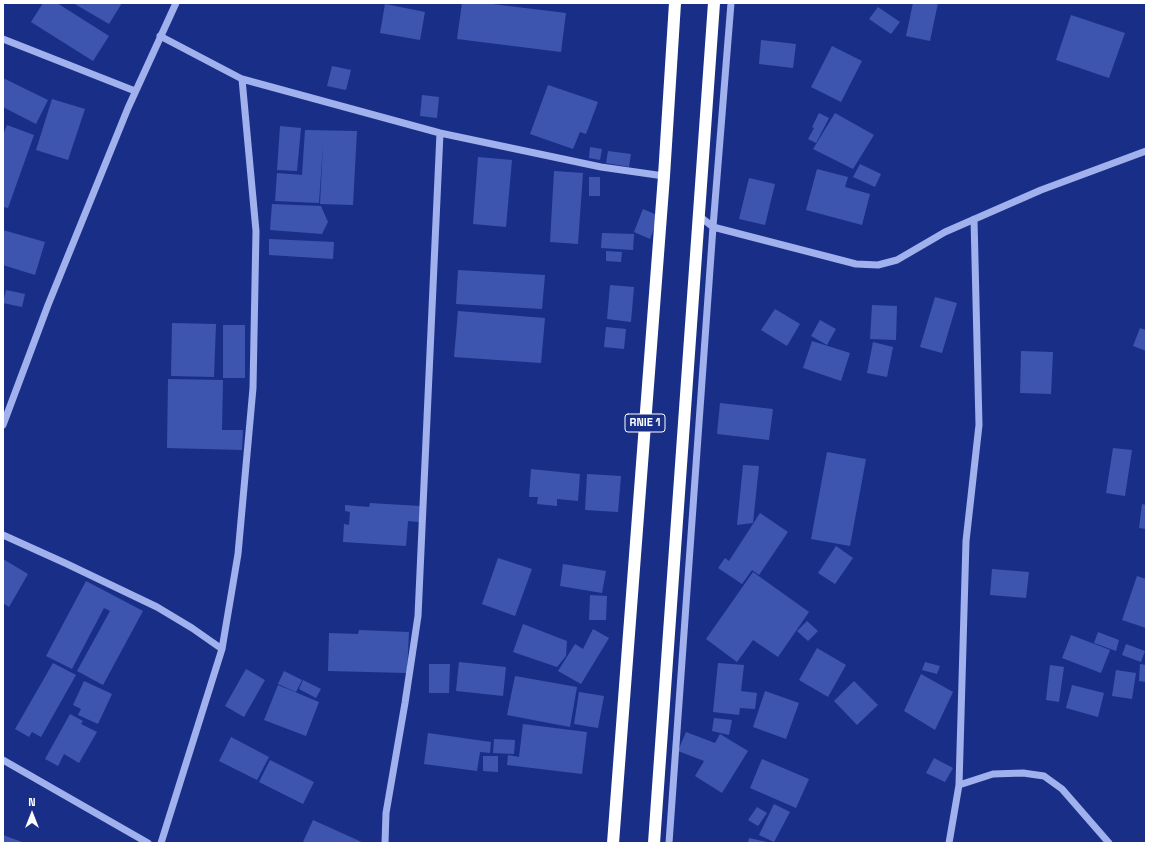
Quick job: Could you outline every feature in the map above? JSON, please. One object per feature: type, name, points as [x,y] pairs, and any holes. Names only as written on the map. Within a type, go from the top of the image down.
[{"type":"highway","name":"RNIE 1","points":[[613,843],[664,176],[675,3]]},
{"type":"highway","name":"RNIE 1","points":[[654,843],[714,3]]},
{"type":"street","points":[[3,425],[48,305],[135,91],[176,3]]},
{"type":"street","points":[[669,843],[730,3]]},
{"type":"street","points":[[160,36],[242,79],[440,133],[601,167],[664,176]]},
{"type":"street","points":[[3,39],[135,91]]},
{"type":"street","points":[[161,843],[222,649],[238,554],[253,388],[256,231],[242,79]]},
{"type":"street","points":[[386,843],[386,813],[418,616],[440,133]]},
{"type":"street","points":[[698,214],[713,227],[856,264],[878,265],[897,260],[945,232],[1041,190],[1146,151]]},
{"type":"street","points":[[949,843],[959,785],[966,541],[979,425],[974,219]]},
{"type":"street","points":[[3,535],[66,563],[157,607],[192,628],[222,649]]},
{"type":"street","points":[[3,760],[148,843]]},
{"type":"street","points":[[959,785],[994,774],[1023,772],[1044,776],[1062,789],[1109,843]]},
{"type":"building","points":[[43,3],[57,3],[109,36],[93,61],[31,22]]},
{"type":"building","points":[[73,3],[122,3],[109,24]]},
{"type":"building","points":[[462,3],[484,3],[566,13],[561,52],[457,39]]},
{"type":"building","points":[[913,3],[938,3],[930,41],[906,36]]},
{"type":"building","points":[[385,4],[425,12],[420,40],[380,33]]},
{"type":"building","points":[[878,7],[900,22],[891,34],[869,19]]},
{"type":"building","points":[[1071,15],[1125,33],[1109,78],[1056,60]]},
{"type":"building","points":[[761,40],[796,44],[793,68],[759,64]]},
{"type":"building","points":[[832,46],[862,61],[841,102],[811,87]]},
{"type":"building","points":[[332,66],[351,70],[346,90],[327,86]]},
{"type":"building","points":[[3,78],[48,100],[36,124],[3,107]]},
{"type":"building","points":[[548,85],[598,102],[586,134],[580,132],[573,149],[530,134]]},
{"type":"building","points":[[422,95],[439,97],[437,118],[420,116]]},
{"type":"building","points":[[52,99],[85,109],[68,160],[36,150]]},
{"type":"building","points":[[819,113],[829,118],[816,143],[808,139],[814,128],[812,127]]},
{"type":"building","points":[[835,113],[874,135],[853,169],[813,149]]},
{"type":"building","points":[[7,125],[34,135],[8,208],[3,207],[3,135]]},
{"type":"building","points":[[280,126],[301,128],[297,171],[277,170]]},
{"type":"building","points":[[305,130],[357,131],[353,205],[320,204],[323,144],[319,203],[275,201],[277,173],[302,175]]},
{"type":"building","points":[[590,147],[602,149],[600,160],[589,158]]},
{"type":"building","points":[[608,151],[631,154],[629,167],[606,163]]},
{"type":"building","points":[[478,157],[512,160],[506,227],[473,224]]},
{"type":"building","points":[[860,164],[881,174],[875,187],[853,177]]},
{"type":"building","points":[[817,169],[848,177],[845,187],[870,194],[862,225],[806,210]]},
{"type":"building","points":[[554,171],[583,173],[578,244],[550,242]]},
{"type":"building","points":[[589,177],[600,177],[600,196],[589,196]]},
{"type":"building","points":[[749,178],[775,184],[765,225],[739,219]]},
{"type":"building","points":[[272,204],[321,206],[328,222],[322,234],[270,230]]},
{"type":"building","points":[[643,209],[659,216],[650,239],[634,232]]},
{"type":"building","points":[[3,230],[45,242],[35,275],[3,265]]},
{"type":"building","points":[[602,233],[634,234],[633,250],[601,248]]},
{"type":"building","points":[[269,239],[334,242],[333,259],[269,255]]},
{"type":"building","points":[[606,251],[622,252],[621,262],[606,261]]},
{"type":"building","points":[[458,270],[545,275],[542,309],[456,304]]},
{"type":"building","points":[[610,285],[634,287],[631,322],[607,319]]},
{"type":"building","points":[[6,290],[25,294],[22,307],[3,303]]},
{"type":"building","points":[[935,297],[957,303],[942,353],[920,347]]},
{"type":"building","points":[[872,305],[897,306],[896,340],[870,339]]},
{"type":"building","points":[[775,309],[800,324],[787,346],[761,330]]},
{"type":"building","points":[[458,311],[545,318],[541,363],[454,357]]},
{"type":"building","points":[[820,320],[836,329],[827,345],[811,336]]},
{"type":"building","points":[[172,323],[216,324],[214,377],[171,376]]},
{"type":"building","points":[[223,325],[245,325],[245,378],[223,378]]},
{"type":"building","points":[[606,327],[626,329],[624,349],[604,347]]},
{"type":"building","points":[[1140,328],[1146,330],[1146,351],[1133,346]]},
{"type":"building","points":[[812,341],[850,353],[841,381],[803,368]]},
{"type":"building","points":[[873,342],[893,347],[887,377],[867,373]]},
{"type":"building","points":[[1021,351],[1053,352],[1051,394],[1020,393]]},
{"type":"building","points":[[168,379],[223,380],[222,430],[243,430],[242,450],[167,448]]},
{"type":"building","points":[[720,403],[773,409],[769,440],[717,434]]},
{"type":"building","points":[[1113,448],[1132,450],[1125,496],[1106,493]]},
{"type":"building","points":[[827,452],[866,459],[850,546],[811,539]]},
{"type":"building","points":[[743,465],[759,466],[753,523],[737,525]]},
{"type":"building","points":[[531,469],[580,474],[578,501],[557,499],[557,506],[537,504],[538,497],[529,497]]},
{"type":"building","points":[[587,474],[621,476],[618,512],[585,510]]},
{"type":"building","points":[[370,503],[420,506],[419,522],[408,521],[406,546],[343,542],[344,524],[349,525],[350,512],[345,511],[345,505],[369,507]]},
{"type":"building","points":[[1142,504],[1146,505],[1146,529],[1139,528]]},
{"type":"building","points":[[760,513],[788,532],[759,575],[752,570],[742,584],[718,568],[725,558],[729,561]]},
{"type":"building","points":[[836,546],[853,558],[835,584],[818,573]]},
{"type":"building","points":[[498,558],[532,569],[515,616],[482,604]]},
{"type":"building","points":[[3,559],[28,574],[9,607],[3,603]]},
{"type":"building","points":[[563,564],[606,571],[602,593],[560,586]]},
{"type":"building","points":[[992,569],[1029,572],[1026,598],[990,595]]},
{"type":"building","points":[[753,572],[809,612],[778,657],[753,640],[737,662],[706,639]]},
{"type":"building","points":[[1137,576],[1146,579],[1146,628],[1122,620]]},
{"type":"building","points":[[86,581],[143,611],[103,685],[77,671],[110,611],[104,608],[72,669],[46,656]]},
{"type":"building","points":[[590,595],[607,596],[606,620],[589,620]]},
{"type":"building","points":[[807,621],[818,631],[808,641],[797,631]]},
{"type":"building","points":[[523,624],[567,641],[566,656],[557,667],[513,652]]},
{"type":"building","points":[[593,629],[609,638],[581,684],[558,671],[575,644],[583,649]]},
{"type":"building","points":[[359,630],[409,632],[407,673],[328,671],[329,633],[358,634]]},
{"type":"building","points":[[1098,632],[1119,640],[1116,651],[1094,643]]},
{"type":"building","points":[[1071,635],[1110,650],[1101,673],[1062,658]]},
{"type":"building","points":[[1126,644],[1145,651],[1141,662],[1122,655]]},
{"type":"building","points":[[817,648],[846,665],[828,697],[799,680]]},
{"type":"building","points":[[459,662],[506,667],[503,696],[456,691]]},
{"type":"building","points":[[925,662],[940,666],[937,674],[922,670]]},
{"type":"building","points":[[53,663],[76,675],[41,737],[32,732],[29,737],[15,729]]},
{"type":"building","points":[[718,663],[744,665],[741,691],[757,693],[755,709],[740,708],[739,715],[713,712]]},
{"type":"building","points":[[429,664],[450,664],[449,693],[429,693]]},
{"type":"building","points":[[1140,664],[1146,665],[1146,682],[1139,681]]},
{"type":"building","points":[[1050,665],[1064,667],[1059,702],[1046,700]]},
{"type":"building","points":[[246,669],[265,680],[244,717],[225,706]]},
{"type":"building","points":[[1116,670],[1136,673],[1132,699],[1112,696]]},
{"type":"building","points":[[284,671],[302,680],[296,692],[278,684]]},
{"type":"building","points":[[921,674],[953,692],[935,730],[904,711]]},
{"type":"building","points":[[515,676],[577,687],[570,727],[507,715]]},
{"type":"building","points":[[303,680],[321,689],[316,698],[299,689]]},
{"type":"building","points":[[84,681],[112,694],[98,724],[78,715],[81,709],[73,705]]},
{"type":"building","points":[[854,681],[878,705],[857,725],[834,701]]},
{"type":"building","points":[[278,685],[319,702],[306,736],[264,720]]},
{"type":"building","points":[[1072,685],[1104,693],[1098,717],[1066,708]]},
{"type":"building","points":[[765,691],[799,703],[786,739],[753,727]]},
{"type":"building","points":[[579,692],[604,696],[598,728],[574,724]]},
{"type":"building","points":[[70,714],[83,721],[81,724],[97,732],[79,763],[64,754],[58,766],[45,759]]},
{"type":"building","points":[[714,718],[732,720],[729,735],[712,731]]},
{"type":"building","points":[[523,724],[587,732],[582,774],[507,765],[508,755],[519,757]]},
{"type":"building","points":[[686,732],[715,743],[720,734],[748,751],[722,793],[695,776],[704,761],[678,751]]},
{"type":"building","points":[[428,733],[491,742],[490,753],[480,752],[477,771],[424,764]]},
{"type":"building","points":[[231,737],[269,757],[257,780],[219,761]]},
{"type":"building","points":[[494,739],[515,740],[514,754],[493,753]]},
{"type":"building","points":[[483,756],[498,756],[498,772],[483,771]]},
{"type":"building","points":[[934,758],[953,768],[945,782],[926,773]]},
{"type":"building","points":[[762,759],[809,779],[796,808],[750,788]]},
{"type":"building","points":[[270,760],[314,782],[303,804],[259,782]]},
{"type":"building","points":[[774,804],[790,812],[774,842],[759,835]]},
{"type":"building","points":[[757,807],[767,813],[758,826],[748,820]]},
{"type":"building","points":[[313,820],[364,843],[303,842]]},
{"type":"building","points":[[3,835],[25,843],[3,843]]},
{"type":"building","points":[[749,838],[767,842],[767,843],[748,843]]}]
